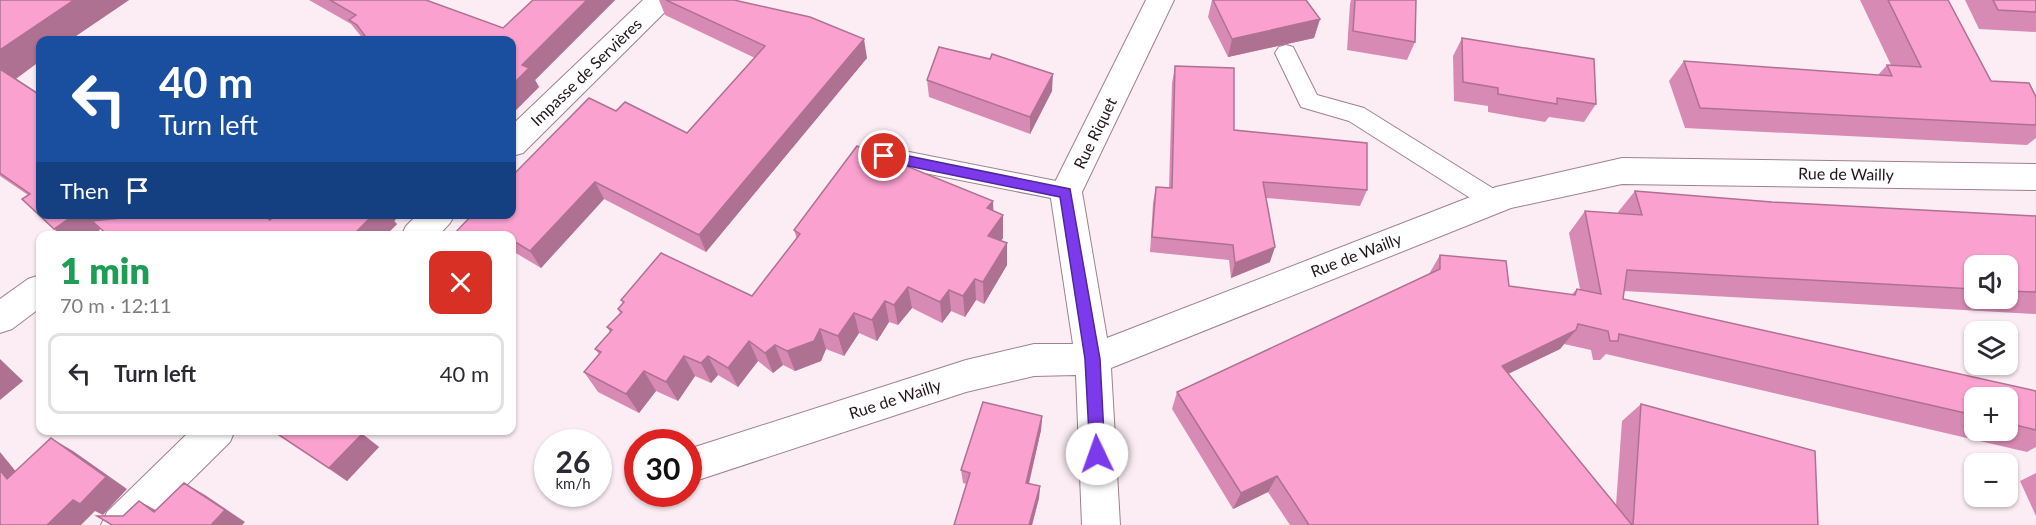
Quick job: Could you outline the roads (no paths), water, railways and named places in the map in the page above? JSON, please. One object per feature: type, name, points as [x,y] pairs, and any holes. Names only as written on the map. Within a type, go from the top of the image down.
[{"type":"street","name":"Impasse de Servières","points":[[516,140],[660,0]]},
{"type":"street","name":"Rue Riquet","points":[[1066,192],[1160,0]]},
{"type":"street","name":"Rue de Wailly","points":[[702,462],[966,376],[1034,360],[1093,359],[1508,196],[1622,171],[2036,177]]},
{"type":"street","points":[[1066,192],[1093,359],[1101,525]]},
{"type":"street","points":[[422,231],[434,219]]},
{"type":"street","points":[[0,318],[36,292]]},
{"type":"street","points":[[120,525],[212,435]]},
{"type":"lane","points":[[1286,53],[1309,101],[1356,114],[1494,201]]},
{"type":"lane","points":[[884,156],[1066,192]]}]
